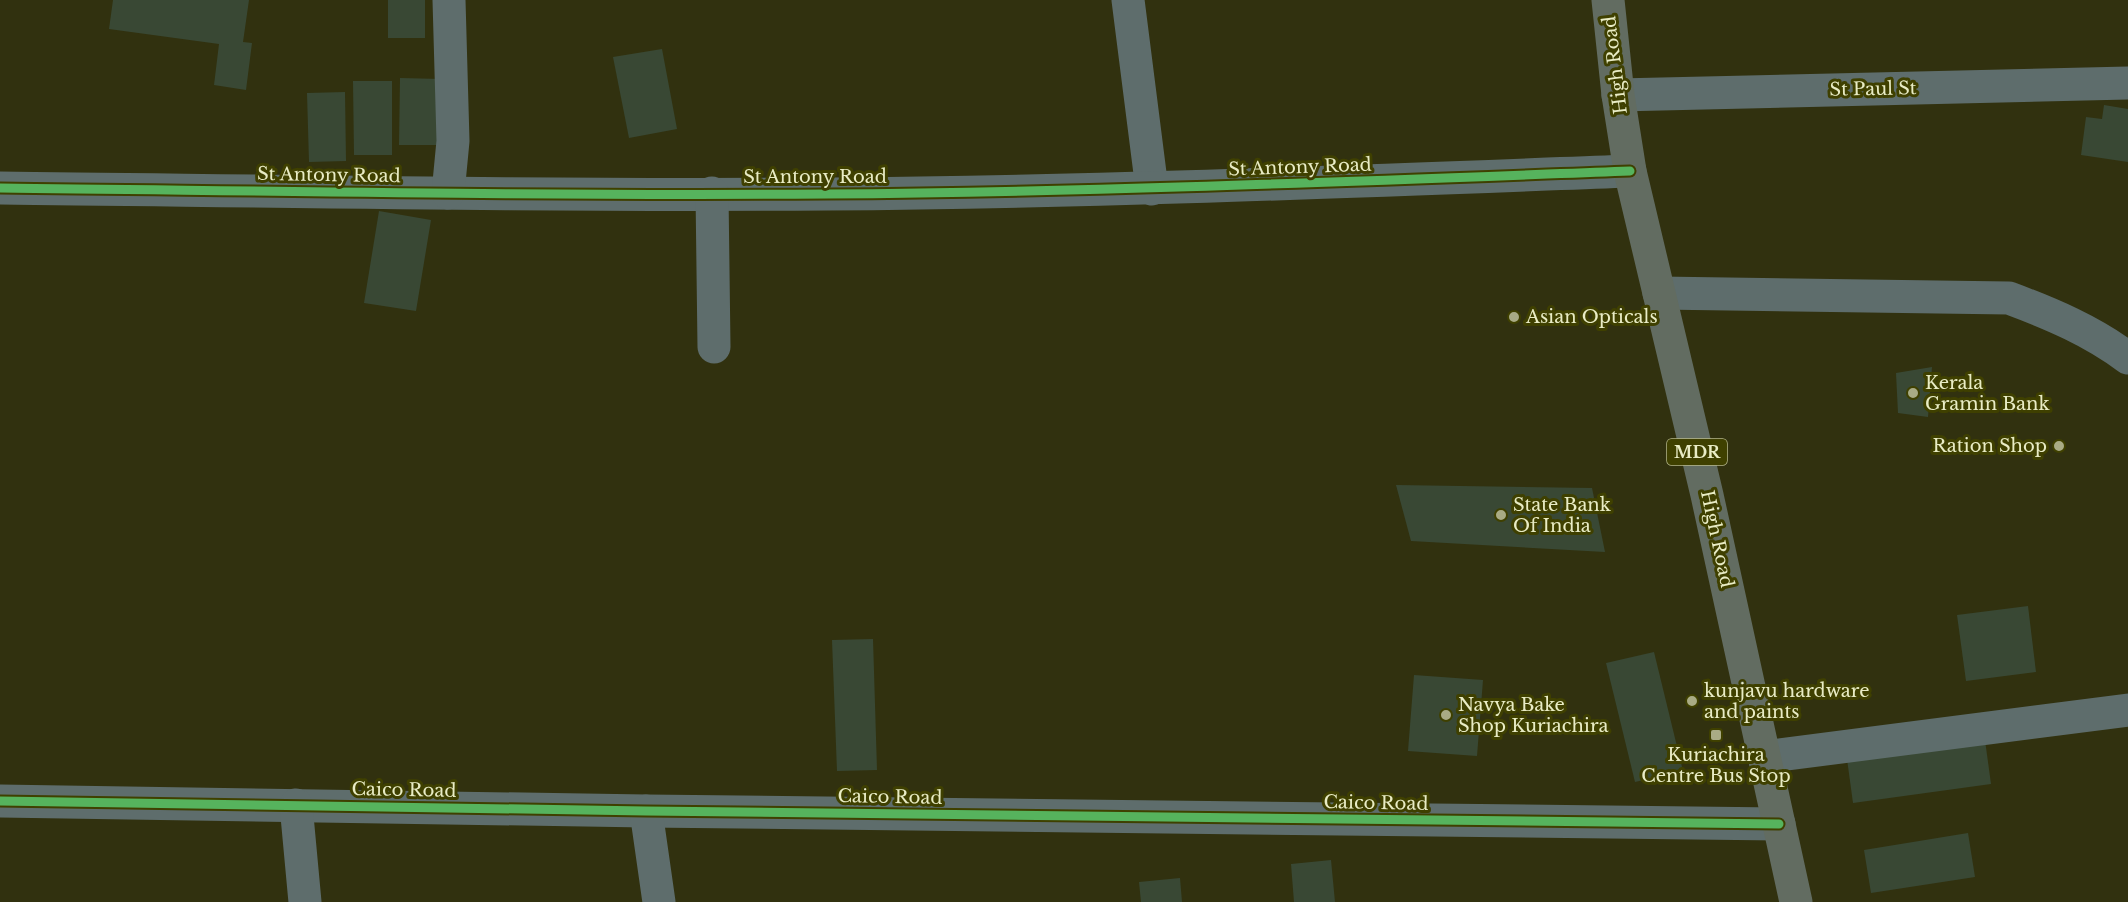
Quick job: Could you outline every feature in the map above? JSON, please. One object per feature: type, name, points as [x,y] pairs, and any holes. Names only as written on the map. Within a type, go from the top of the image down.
[{"type":"main road","name":"High Road","points":[[1608,0],[1618,96],[1630,171],[1707,495],[1796,902]]},
{"type":"street","points":[[448,193],[453,141],[449,0]]},
{"type":"street","points":[[1128,0],[1152,189]]},
{"type":"street","name":"St Paul St","points":[[1618,96],[2128,83]]},
{"type":"street","name":"St Antony Road","points":[[0,188],[827,194],[1152,189],[1630,171]]},
{"type":"street","points":[[712,194],[714,347]]},
{"type":"street","points":[[1659,293],[2010,298],[2060,317],[2105,341],[2128,358]]},
{"type":"street","points":[[1764,757],[2128,710]]},
{"type":"street","name":"Caico Road","points":[[0,801],[1779,824]]},
{"type":"street","points":[[296,805],[305,902]]},
{"type":"street","points":[[646,811],[659,902]]},
{"type":"building","points":[[113,0],[249,0],[243,42],[252,43],[246,90],[214,85],[219,44],[109,29]]},
{"type":"building","points":[[388,0],[425,0],[425,38],[388,38]]},
{"type":"building","points":[[662,49],[677,129],[629,138],[613,57]]},
{"type":"building","points":[[400,78],[441,79],[440,145],[399,145]]},
{"type":"building","points":[[353,81],[392,81],[392,155],[354,155]]},
{"type":"building","points":[[345,92],[346,161],[309,162],[307,93]]},
{"type":"building","points":[[2104,105],[2128,109],[2128,162],[2081,155],[2086,117],[2102,119]]},
{"type":"building","points":[[379,211],[431,220],[416,311],[364,303]]},
{"type":"building","name":"Kerala Gramin Bank","points":[[1932,367],[1928,417],[1898,413],[1896,373]]},
{"type":"building","name":"State Bank Of India","points":[[1396,485],[1592,488],[1605,552],[1411,541]]},
{"type":"building","points":[[2028,606],[2036,672],[1966,681],[1957,615]]},
{"type":"building","points":[[873,639],[877,770],[837,771],[832,640]]},
{"type":"building","points":[[1654,652],[1683,771],[1635,782],[1606,663]]},
{"type":"building","name":"Navya Bake Shop Kuriachira","points":[[1414,675],[1483,680],[1477,756],[1408,751]]},
{"type":"building","points":[[1985,740],[1991,784],[1853,803],[1847,759]]},
{"type":"building","points":[[1968,833],[1975,877],[1871,893],[1864,850]]},
{"type":"building","points":[[1331,860],[1335,902],[1294,902],[1291,864]]},
{"type":"building","points":[[1180,878],[1182,902],[1141,902],[1139,882]]},
{"type":"cycle path","points":[[0,188],[517,194],[927,193],[1630,171]]},
{"type":"cycle path","points":[[0,801],[1779,824]]},
{"type":"place","name":"Asian Opticals","points":[[1514,317]]},
{"type":"place","name":"Kerala Gramin Bank","points":[[1913,393]]},
{"type":"place","name":"Ration Shop","points":[[2059,446]]},
{"type":"place","name":"State Bank Of India","points":[[1501,515]]},
{"type":"place","name":"kunjavu hardware and paints","points":[[1692,701]]},
{"type":"place","name":"Navya Bake Shop Kuriachira","points":[[1446,715]]},
{"type":"place","name":"Kuriachira Centre Bus Stop","points":[[1716,735]]}]
